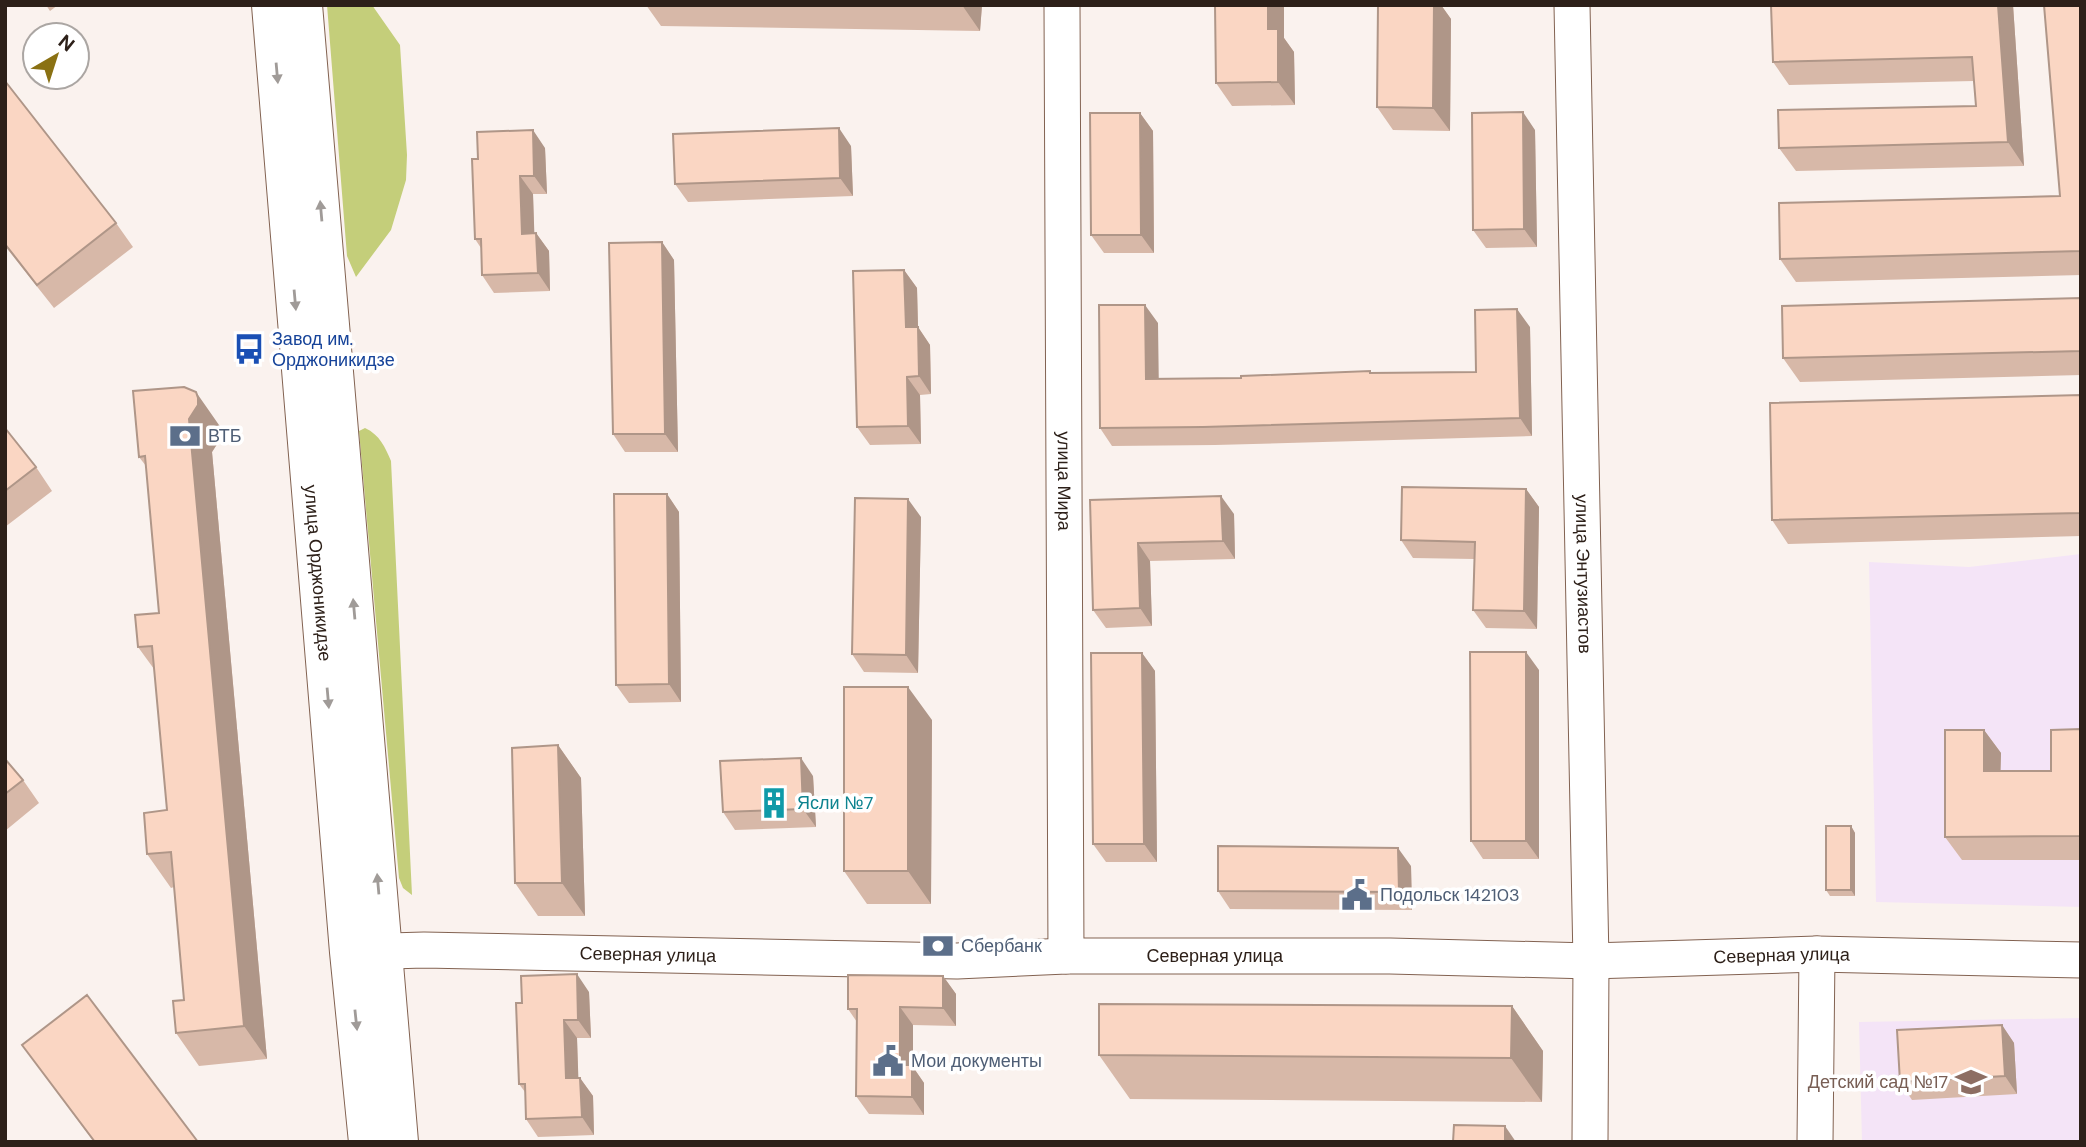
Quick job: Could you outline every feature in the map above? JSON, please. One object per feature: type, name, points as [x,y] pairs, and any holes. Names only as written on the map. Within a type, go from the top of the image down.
[{"type":"main road","name":"улица Орджоникидзе","points":[[271,5],[366,952],[399,1142]]},
{"type":"main road","name":"улица Орджоникидзе","points":[[303,5],[366,952],[368,1142]]},
{"type":"street","name":"улица Мира","points":[[1062,5],[1066,957]]},
{"type":"street","name":"улица Энтузиастов","points":[[1572,5],[1591,961],[1590,1142]]},
{"type":"street","name":"Северная улица","points":[[366,952],[451,951],[957,961],[1066,957],[1390,956],[1591,961],[1817,954],[2081,960]]},
{"type":"street","points":[[1815,1142],[1817,954]]},
{"type":"shaded area","points":[[2081,554],[2081,907],[1876,902],[1869,562],[1969,567]]},
{"type":"shaded area","name":"Детский сад №17","points":[[2081,1018],[2081,1142],[1862,1142],[1859,1022]]},
{"type":"green space","points":[[327,5],[372,5],[400,45],[407,155],[406,180],[391,230],[356,277],[347,256]]},
{"type":"green space","points":[[365,428],[378,438],[391,461],[412,895],[403,888],[399,878],[359,431]]},
{"type":"building","points":[[1215,5],[1268,5],[1268,29],[1278,29],[1278,82],[1216,83]]},
{"type":"building","points":[[1378,5],[1434,5],[1433,108],[1377,107]]},
{"type":"building","points":[[1771,5],[1998,5],[2008,142],[1779,148],[1778,110],[1976,106],[1972,57],[1773,62]]},
{"type":"building","points":[[2044,5],[2081,5],[2081,251],[1780,259],[1779,203],[2060,196]]},
{"type":"building","points":[[5,81],[116,223],[37,285],[5,244]]},
{"type":"building","points":[[1523,112],[1524,229],[1473,230],[1472,113]]},
{"type":"building","points":[[1090,113],[1140,113],[1141,235],[1091,235]]},
{"type":"building","points":[[839,128],[840,178],[675,184],[673,134]]},
{"type":"building","points":[[533,130],[534,176],[520,176],[522,234],[536,233],[538,273],[482,275],[481,239],[475,239],[472,159],[478,159],[477,132]]},
{"type":"building","points":[[662,242],[665,434],[613,434],[609,243]]},
{"type":"building","points":[[904,270],[906,327],[918,327],[919,376],[907,377],[908,426],[857,427],[853,271]]},
{"type":"building","points":[[2081,298],[2081,351],[1783,358],[1782,306]]},
{"type":"building","points":[[1099,305],[1145,305],[1146,379],[1241,378],[1370,371],[1476,372],[1475,310],[1517,309],[1520,418],[1100,428]]},
{"type":"building","points":[[184,387],[196,392],[198,398],[198,405],[189,419],[244,1026],[176,1033],[173,1001],[184,1000],[171,852],[147,854],[144,813],[167,810],[152,646],[138,647],[135,615],[159,613],[145,456],[139,457],[133,391]]},
{"type":"building","points":[[2081,395],[2081,513],[1772,520],[1770,403]]},
{"type":"building","points":[[5,428],[36,467],[5,491]]},
{"type":"building","points":[[1402,487],[1526,489],[1524,611],[1473,610],[1475,542],[1401,540]]},
{"type":"building","points":[[614,494],[667,494],[669,684],[616,685]]},
{"type":"building","points":[[1221,496],[1223,541],[1138,543],[1140,608],[1093,610],[1090,500]]},
{"type":"building","points":[[855,498],[908,499],[906,655],[852,654]]},
{"type":"building","points":[[1470,652],[1526,652],[1526,841],[1471,841]]},
{"type":"building","points":[[1091,653],[1142,653],[1144,844],[1093,844]]},
{"type":"building","points":[[844,687],[908,687],[908,871],[844,871]]},
{"type":"building","points":[[2081,729],[2081,836],[1945,837],[1945,730],[1984,730],[1984,771],[2051,771],[2051,730]]},
{"type":"building","points":[[558,745],[562,883],[515,883],[512,748]]},
{"type":"building","points":[[801,758],[803,809],[723,812],[720,761]]},
{"type":"building","points":[[5,759],[23,780],[5,794]]},
{"type":"building","points":[[1826,826],[1851,826],[1851,890],[1826,890]]},
{"type":"building","points":[[1218,846],[1398,848],[1399,892],[1218,891]]},
{"type":"building","points":[[577,974],[578,1020],[564,1020],[566,1078],[580,1078],[582,1117],[526,1119],[525,1084],[519,1084],[516,1003],[522,1003],[521,976]]},
{"type":"building","points":[[848,975],[943,976],[943,1008],[900,1007],[900,1065],[912,1065],[912,1097],[856,1096],[857,1009],[848,1009]]},
{"type":"building","points":[[87,995],[198,1142],[95,1142],[22,1045]]},
{"type":"building","points":[[1099,1004],[1512,1006],[1511,1058],[1099,1055]]},
{"type":"building","points":[[2002,1025],[2005,1076],[1900,1082],[1897,1030]]},
{"type":"building","points":[[1454,1125],[1505,1126],[1505,1142],[1453,1142]]},
{"type":"place","name":"Завод им. Орджоникидзе","points":[[249,349]]},
{"type":"place","name":"ВТБ","points":[[185,436]]},
{"type":"place","name":"Ясли №7","points":[[774,803]]},
{"type":"place","name":"Подольск 142103","points":[[1357,895]]},
{"type":"place","name":"Сбербанк","points":[[938,946]]},
{"type":"place","name":"Мои документы","points":[[888,1061]]},
{"type":"place","name":"Детский сад №17","points":[[1971,1082]]}]
